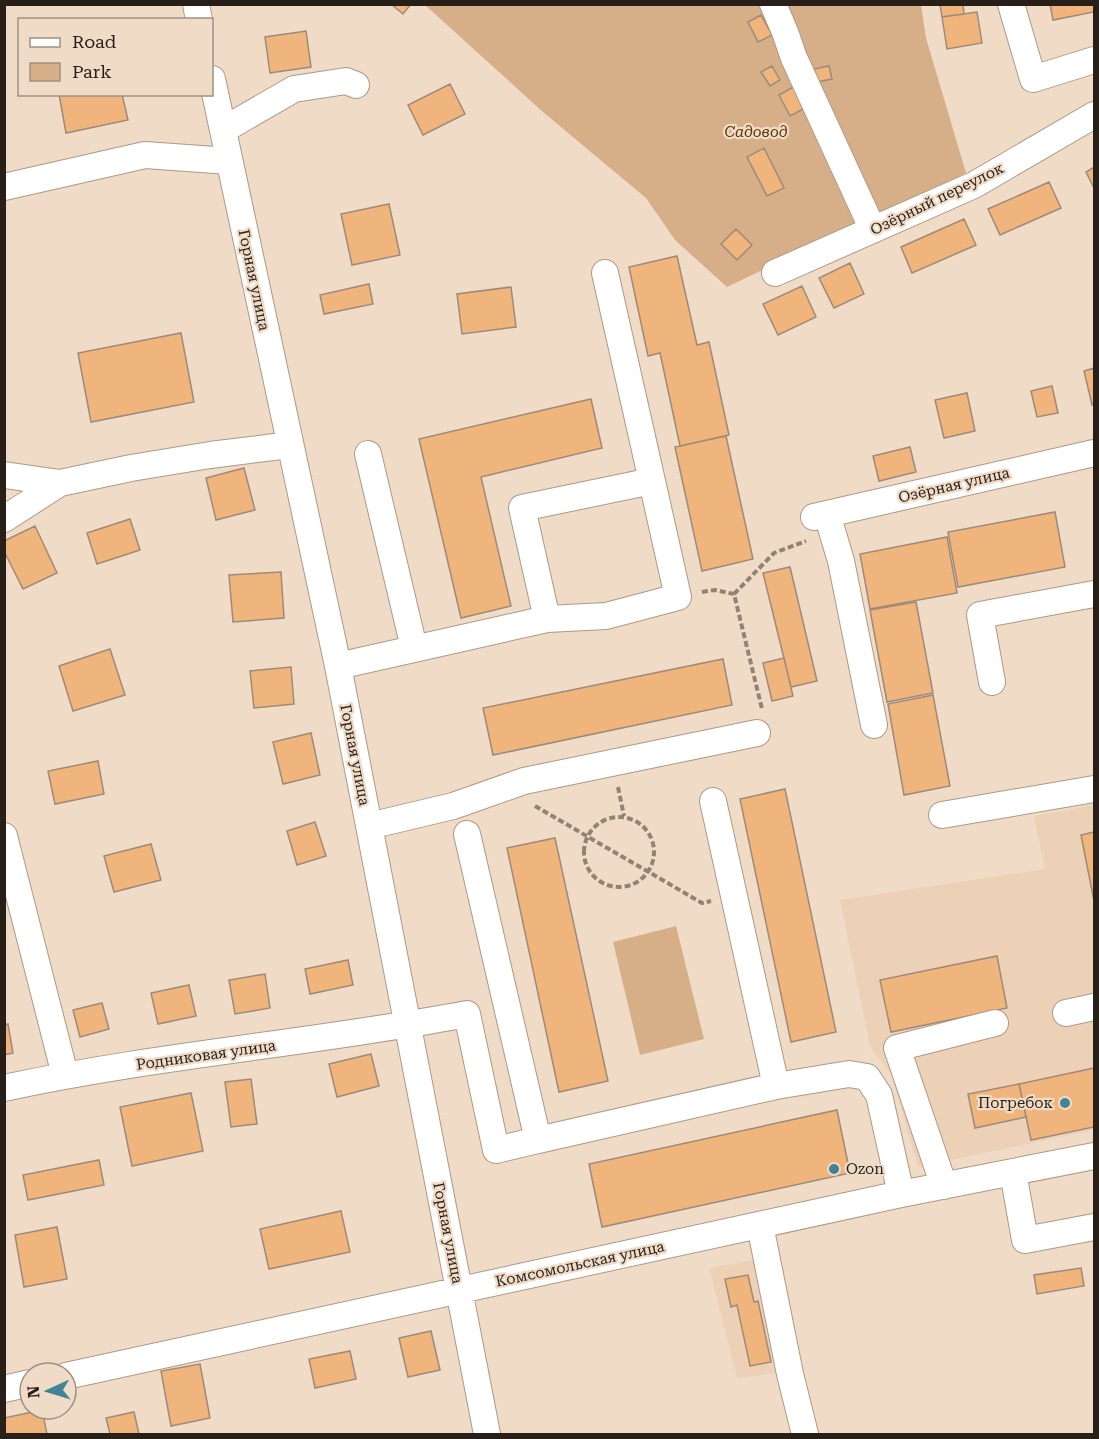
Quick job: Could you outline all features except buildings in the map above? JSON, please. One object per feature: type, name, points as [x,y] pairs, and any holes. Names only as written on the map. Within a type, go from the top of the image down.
[{"type":"street","points":[[773,4],[786,32],[794,58],[873,230]]},
{"type":"street","points":[[1011,4],[1033,79],[1095,60]]},
{"type":"street","points":[[223,130],[294,90],[346,81],[356,85]]},
{"type":"street","name":"Горная улица","points":[[213,84],[338,666],[487,1434]]},
{"type":"street","name":"Озёрный переулок","points":[[775,273],[974,185],[1095,115]]},
{"type":"street","points":[[4,187],[145,155],[229,161]]},
{"type":"street","points":[[338,666],[547,619],[606,616],[678,597],[605,273]]},
{"type":"street","points":[[4,475],[60,483],[142,466],[290,445]]},
{"type":"street","name":"Озёрная улица","points":[[824,521],[1095,453]]},
{"type":"street","points":[[368,454],[414,648]]},
{"type":"street","points":[[547,619],[522,508],[652,481]]},
{"type":"street","points":[[4,519],[60,483]]},
{"type":"street","points":[[824,521],[841,561],[874,725]]},
{"type":"street","points":[[992,682],[980,615],[1095,594]]},
{"type":"street","points":[[369,826],[453,806],[525,781],[757,734]]},
{"type":"street","points":[[942,815],[1095,789]]},
{"type":"street","points":[[713,801],[776,1086]]},
{"type":"street","points":[[467,834],[538,1140],[776,1086],[849,1074],[867,1077],[879,1095],[901,1194]]},
{"type":"street","points":[[4,836],[65,1075]]},
{"type":"street","points":[[1066,1012],[1095,1006]]},
{"type":"street","name":"Родниковая улица","points":[[4,1088],[65,1075],[408,1025],[467,1014],[496,1150],[538,1140]]},
{"type":"street","points":[[944,1186],[897,1048],[995,1023]]},
{"type":"street","name":"Комсомольская улица","points":[[78,1373],[901,1194],[1095,1156]]},
{"type":"street","points":[[1012,1172],[1025,1240],[1095,1227]]},
{"type":"street","points":[[760,1225],[790,1374],[806,1434]]},
{"type":"path","points":[[734,594],[774,553],[824,521]]},
{"type":"path","points":[[678,597],[715,590],[734,594]]},
{"type":"path","points":[[734,594],[762,707],[757,734]]},
{"type":"path","points":[[525,781],[532,804],[702,903],[734,896]]},
{"type":"path","points":[[624,816],[640,823],[652,837],[655,855],[649,872],[637,883],[623,887],[608,886],[594,878],[586,866],[583,851],[586,836],[596,824],[609,817],[624,816]]},
{"type":"shaded area","points":[[1094,805],[1094,1130],[918,1167],[891,1074],[870,1047],[840,900],[1045,869],[1034,816]]},
{"type":"shaded area","points":[[753,1260],[778,1373],[737,1378],[709,1268]]},
{"type":"green space","name":"Садовод","points":[[425,5],[921,5],[926,38],[966,173],[727,287],[675,240],[646,198],[543,112]]},
{"type":"green space","points":[[676,926],[704,1039],[640,1055],[613,942]]},
{"type":"place","name":"Погребок","points":[[1065,1103]]},
{"type":"place","name":"Ozon","points":[[834,1169]]}]
